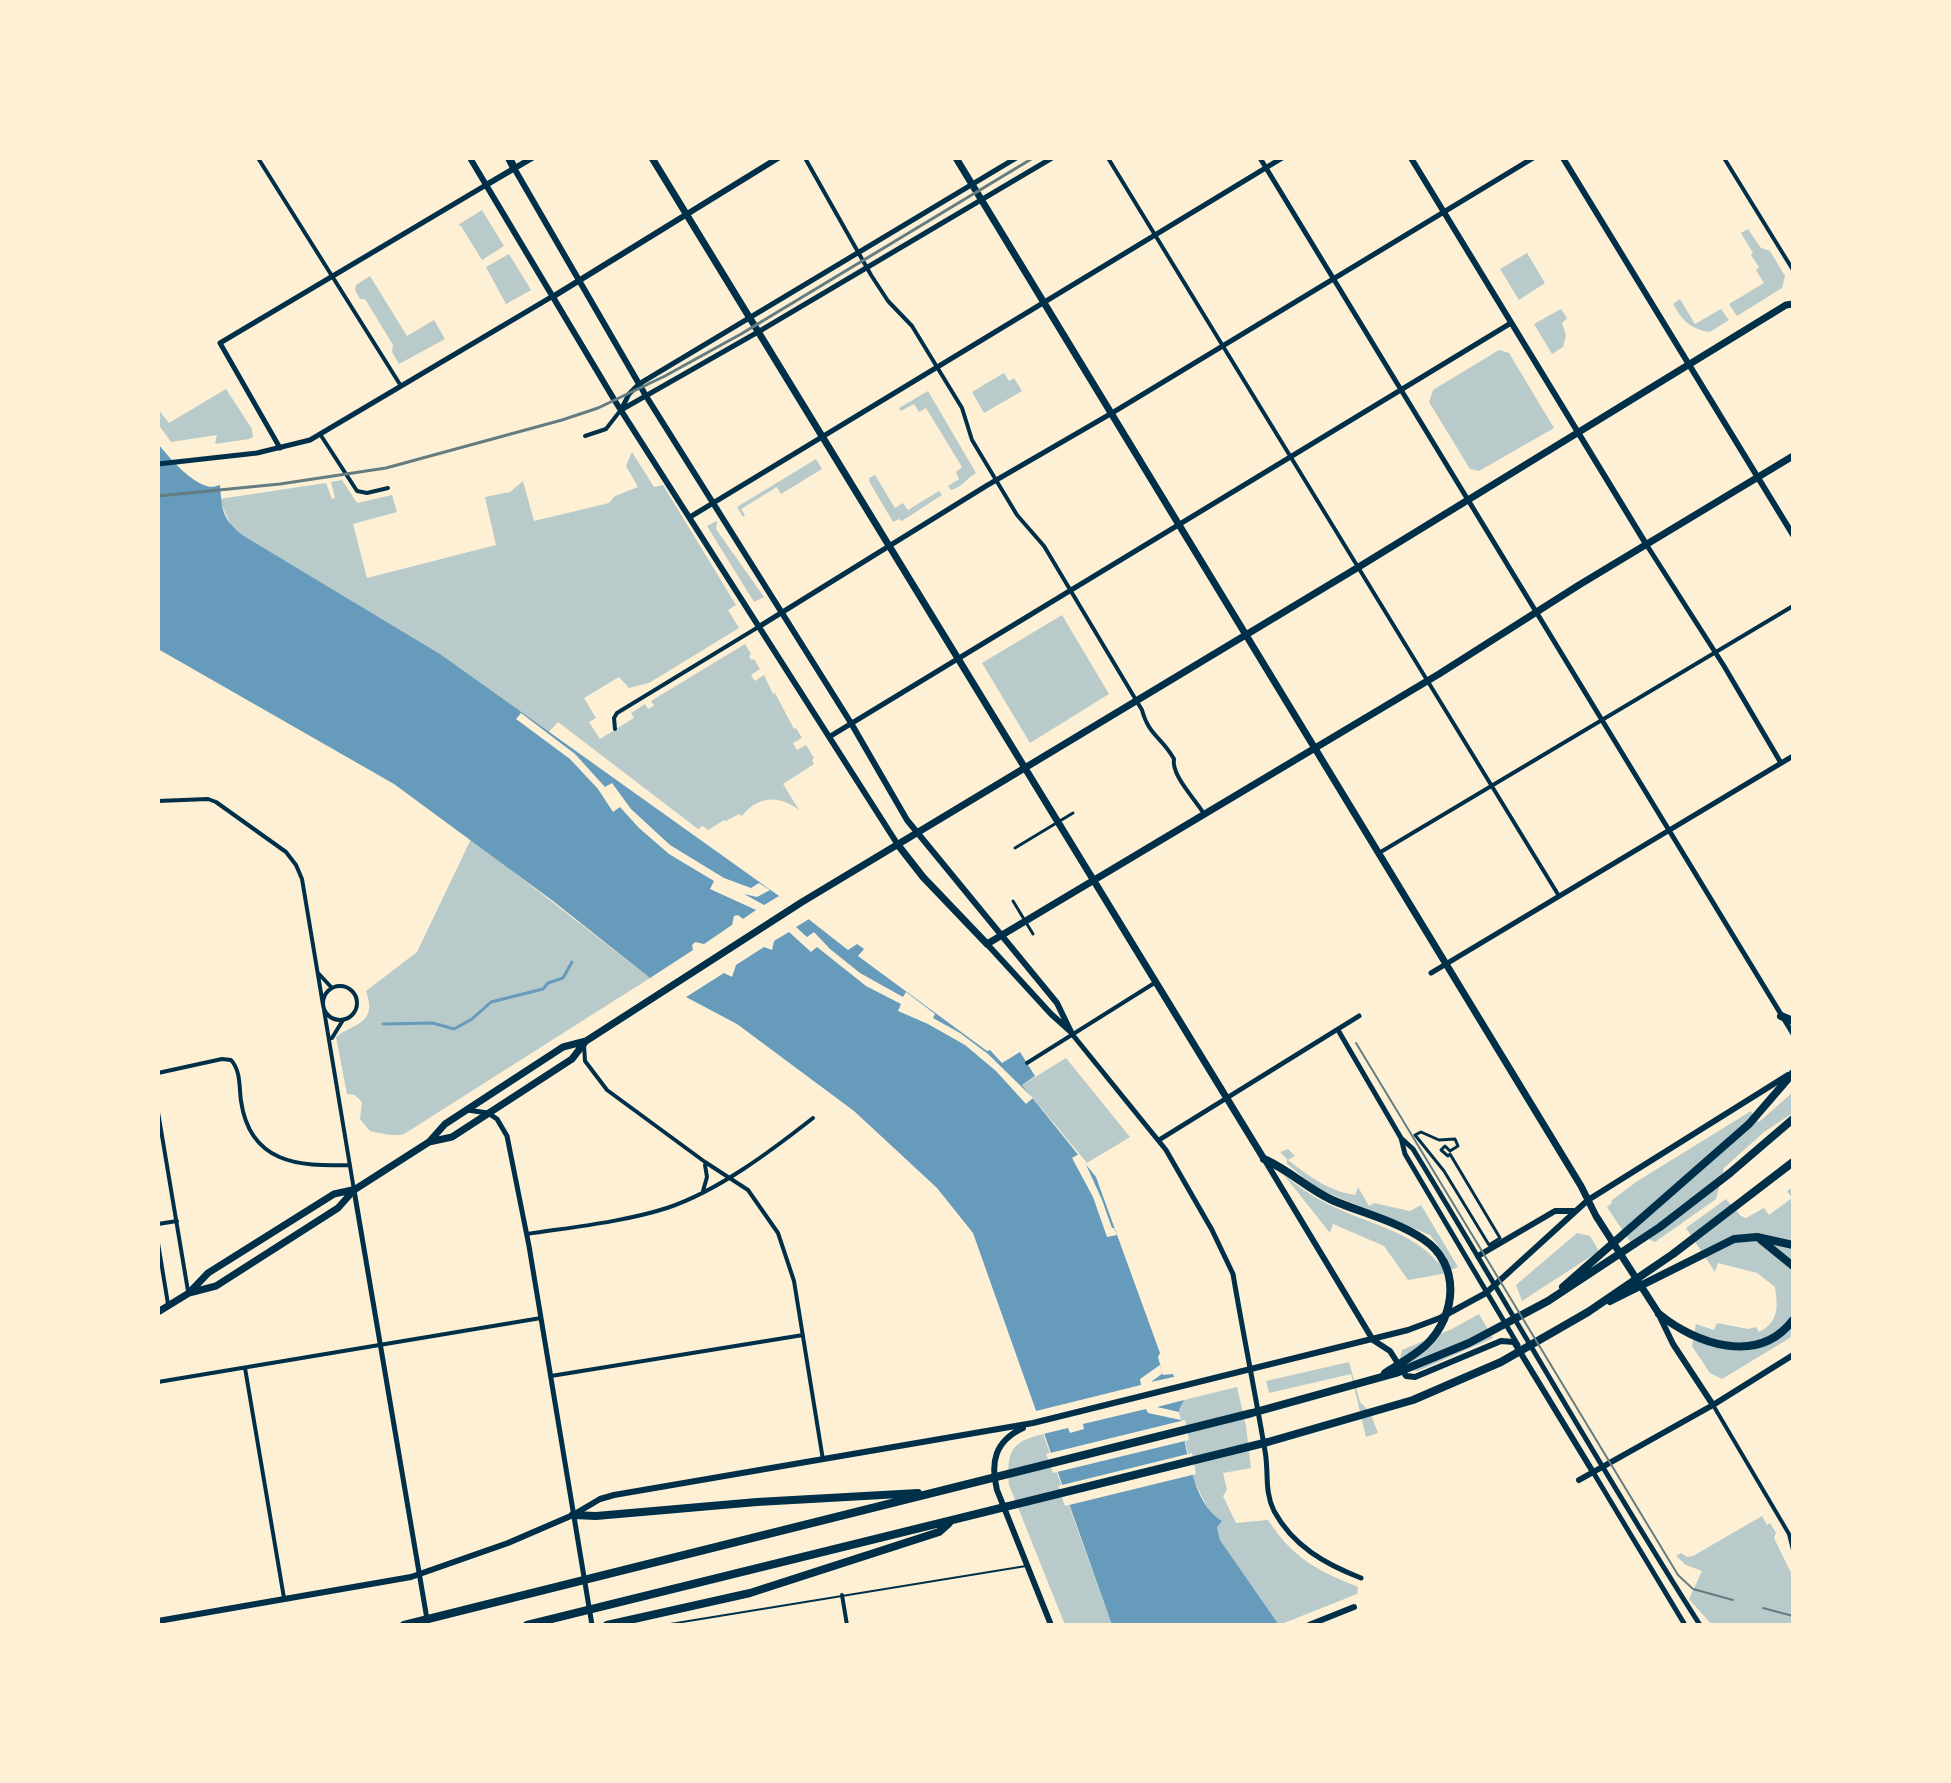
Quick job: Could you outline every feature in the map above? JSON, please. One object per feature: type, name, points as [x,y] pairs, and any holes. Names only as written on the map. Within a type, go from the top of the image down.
[{"type":"highway","points":[[509,158],[514,168]]},
{"type":"highway","points":[[1781,1016],[1793,1021]]},
{"type":"highway","points":[[1548,1301],[1749,1124],[1793,1072]]},
{"type":"highway","points":[[404,1625],[1372,1381],[1457,1348],[1548,1301],[1660,1227],[1793,1119]]},
{"type":"highway","points":[[1264,1159],[1284,1168],[1328,1198],[1420,1236],[1440,1255],[1448,1268],[1451,1285],[1444,1320],[1427,1344],[1372,1381]]},
{"type":"highway","points":[[1588,1312],[1673,1254],[1793,1162]]},
{"type":"highway","points":[[527,1625],[1281,1439],[1382,1411],[1501,1362],[1588,1312],[1734,1239],[1749,1237],[1793,1245]]},
{"type":"highway","points":[[1761,1239],[1793,1266]]},
{"type":"highway","points":[[1659,1314],[1694,1338],[1728,1346],[1770,1339],[1783,1332],[1793,1320]]},
{"type":"highway","points":[[573,1515],[596,1516],[757,1502],[934,1492]]},
{"type":"highway","points":[[607,1625],[722,1600],[787,1582],[939,1532],[951,1521]]},
{"type":"main road","points":[[470,158],[621,410],[898,845],[923,877],[1072,1034]]},
{"type":"main road","points":[[486,185],[532,158]]},
{"type":"main road","points":[[652,158],[1373,1340],[1390,1351],[1406,1376],[1415,1377],[1501,1341],[1512,1341],[1518,1345],[1593,1472]]},
{"type":"main road","points":[[554,296],[778,158]]},
{"type":"main road","points":[[956,158],[1659,1314],[1673,1344],[1713,1405]]},
{"type":"main road","points":[[1411,158],[1646,544]]},
{"type":"main road","points":[[1563,158],[1793,535]]},
{"type":"main road","points":[[514,168],[646,396],[851,723],[907,820],[1057,1003],[1072,1034]]},
{"type":"main road","points":[[189,1293],[202,1291],[228,1278],[338,1208],[354,1190],[429,1142],[445,1124],[563,1047],[586,1041],[802,902],[1790,305],[1793,296]]},
{"type":"main road","points":[[987,944],[1315,749],[1793,456]]},
{"type":"main road","points":[[429,1142],[452,1137],[572,1059],[586,1041]]},
{"type":"main road","points":[[158,1621],[420,1575],[490,1551],[614,1495],[1033,1423],[1373,1340],[1440,1318],[1496,1286],[1588,1200],[1793,1072]]},
{"type":"main road","points":[[158,1312],[189,1293],[208,1273],[334,1194],[354,1190]]},
{"type":"main road","points":[[1478,1256],[1555,1211],[1575,1211]]},
{"type":"main road","points":[[1579,1480],[1713,1405],[1793,1355]]},
{"type":"main road","points":[[1033,1423],[1007,1437],[993,1462],[997,1490],[1051,1625]]},
{"type":"main road","points":[[1309,1625],[1354,1607]]},
{"type":"street","points":[[258,158],[402,387]]},
{"type":"street","points":[[805,158],[867,268],[888,301],[912,326],[962,408],[972,440],[1020,520],[1042,542],[1142,710],[1147,729],[1165,744],[1174,759],[1173,766],[1182,785],[1204,814]]},
{"type":"street","points":[[585,436],[606,429],[639,384],[1016,158]]},
{"type":"street","points":[[621,410],[1052,158]]},
{"type":"street","points":[[1108,158],[1559,896]]},
{"type":"street","points":[[1260,158],[1793,1034]]},
{"type":"street","points":[[690,517],[1282,158]]},
{"type":"street","points":[[615,729],[617,713],[996,480],[1533,158]]},
{"type":"street","points":[[1724,158],[1793,270]]},
{"type":"street","points":[[280,448],[220,343],[486,185]]},
{"type":"street","points":[[158,464],[297,445],[402,387],[554,296]]},
{"type":"street","points":[[828,737],[1511,323]]},
{"type":"street","points":[[320,434],[357,491],[367,493],[388,488]]},
{"type":"street","points":[[1646,544],[1781,763]]},
{"type":"street","points":[[1377,854],[1793,606]]},
{"type":"street","points":[[1431,973],[1793,756]]},
{"type":"street","points":[[158,801],[212,800],[290,856],[301,874],[428,1625]]},
{"type":"street","points":[[1015,848],[1073,813]]},
{"type":"street","points":[[1013,901],[1033,934]]},
{"type":"street","points":[[317,971],[332,988]]},
{"type":"street","points":[[1027,1063],[1156,982]]},
{"type":"street","points":[[331,1044],[334,1031],[355,1009],[356,998],[343,986],[332,988],[325,995],[324,1007],[331,1018],[343,1020]]},
{"type":"street","points":[[1159,1140],[1359,1016]]},
{"type":"street","points":[[1338,1030],[1401,1138],[1405,1154],[1518,1345]]},
{"type":"street","points":[[1072,1034],[1159,1140],[1202,1212],[1233,1274],[1266,1456],[1268,1494],[1274,1511],[1307,1551],[1361,1578]]},
{"type":"street","points":[[586,1041],[585,1061],[607,1090],[752,1194],[778,1233],[792,1272],[823,1460]]},
{"type":"street","points":[[158,1073],[222,1059],[231,1060],[238,1073],[245,1120],[270,1153],[305,1166],[350,1165]]},
{"type":"street","points":[[466,1110],[488,1113],[502,1124],[507,1136],[527,1234],[592,1625]]},
{"type":"street","points":[[158,1112],[189,1293]]},
{"type":"street","points":[[527,1234],[650,1213],[678,1204],[780,1144],[813,1118]]},
{"type":"street","points":[[1421,1132],[1439,1140],[1455,1139],[1458,1146],[1450,1151],[1445,1146],[1441,1150],[1448,1156],[1450,1154],[1500,1238],[1489,1245],[1444,1171],[1415,1135],[1421,1132]]},
{"type":"street","points":[[1401,1138],[1413,1149],[1697,1624]]},
{"type":"street","points":[[702,1192],[707,1177],[705,1162]]},
{"type":"street","points":[[158,1224],[177,1221]]},
{"type":"street","points":[[158,1243],[169,1305]]},
{"type":"street","points":[[158,1382],[541,1318]]},
{"type":"street","points":[[551,1376],[803,1335]]},
{"type":"street","points":[[245,1368],[285,1600]]},
{"type":"street","points":[[1713,1405],[1791,1536],[1793,1550]]},
{"type":"street","points":[[1593,1472],[1685,1625]]},
{"type":"street","points":[[842,1595],[847,1625]]},
{"type":"lane","points":[[664,1625],[1017,1566],[1028,1567]]},
{"type":"shaded area","points":[[482,210],[504,246],[482,260],[458,225]]},
{"type":"shaded area","points":[[1748,229],[1761,248],[1770,251],[1785,276],[1782,288],[1737,316],[1729,304],[1764,283],[1756,270],[1759,267],[1751,255],[1753,253],[1741,233]]},
{"type":"shaded area","points":[[1527,253],[1545,283],[1519,300],[1500,269]]},
{"type":"shaded area","points":[[509,254],[531,290],[506,304],[486,267]]},
{"type":"shaded area","points":[[370,276],[407,336],[434,320],[445,339],[399,364],[392,352],[393,345],[365,299],[360,299],[355,290],[356,285]]},
{"type":"shaded area","points":[[1680,299],[1695,324],[1721,309],[1729,320],[1710,332],[1697,329],[1684,320],[1673,304]]},
{"type":"shaded area","points":[[1561,309],[1567,318],[1562,323],[1566,335],[1563,347],[1552,354],[1534,324]]},
{"type":"shaded area","points":[[1499,350],[1509,353],[1554,428],[1479,471],[1470,469],[1429,402],[1433,390]]},
{"type":"shaded area","points":[[1004,373],[1009,381],[1014,378],[1022,391],[984,413],[972,392]]},
{"type":"shaded area","points":[[226,389],[252,429],[253,437],[215,444],[217,435],[171,442],[158,424],[158,409],[169,423]]},
{"type":"shaded area","points":[[928,391],[976,473],[951,490],[948,486],[959,479],[956,472],[962,467],[926,408],[919,412],[914,404],[901,411],[899,408]]},
{"type":"shaded area","points":[[632,452],[654,487],[663,485],[736,605],[728,610],[739,628],[649,683],[629,688],[619,677],[584,698],[596,718],[589,722],[600,739],[634,718],[631,713],[645,704],[648,709],[654,706],[651,701],[745,644],[751,660],[754,659],[760,669],[751,675],[755,681],[764,675],[802,738],[793,743],[797,750],[806,745],[814,758],[814,764],[783,784],[799,810],[777,800],[762,801],[742,816],[739,814],[724,820],[708,830],[703,826],[698,829],[558,722],[548,733],[440,654],[244,536],[231,525],[219,499],[326,483],[332,499],[335,498],[331,482],[342,480],[357,503],[392,495],[397,512],[353,524],[367,578],[496,545],[485,497],[510,492],[523,481],[534,521],[609,503],[615,496],[638,487],[626,466]]},
{"type":"shaded area","points":[[816,459],[822,469],[781,494],[777,487],[741,509],[745,515],[743,517],[737,507]]},
{"type":"shaded area","points":[[875,475],[895,508],[903,503],[908,510],[939,491],[942,495],[902,521],[893,522],[870,483],[869,478]]},
{"type":"shaded area","points":[[717,521],[716,529],[764,597],[754,602],[707,526]]},
{"type":"shaded area","points":[[1062,615],[1109,694],[1030,743],[982,663]]},
{"type":"shaded area","points":[[471,839],[650,978],[404,1134],[370,1131],[360,1119],[362,1102],[355,1095],[347,1094],[336,1037],[367,1016],[369,1002],[366,991],[417,952]]},
{"type":"shaded area","points":[[1066,1058],[1130,1137],[1087,1163],[1022,1085]]},
{"type":"shaded area","points":[[1793,1092],[1793,1113],[1764,1132],[1724,1168],[1716,1199],[1655,1242],[1642,1236],[1631,1243],[1607,1207],[1611,1201],[1636,1182],[1751,1111],[1759,1122]]},
{"type":"shaded area","points":[[1288,1149],[1295,1156],[1288,1160],[1304,1172],[1345,1193],[1355,1195],[1358,1187],[1369,1206],[1374,1203],[1410,1211],[1421,1205],[1458,1267],[1442,1274],[1408,1280],[1384,1246],[1333,1224],[1330,1233],[1284,1175],[1325,1203],[1416,1243],[1438,1263],[1447,1258],[1430,1235],[1318,1189],[1287,1164],[1287,1159],[1280,1152]]},
{"type":"shaded area","points":[[1793,1187],[1793,1336],[1722,1379],[1710,1373],[1692,1346],[1696,1324],[1714,1330],[1717,1323],[1748,1329],[1756,1327],[1759,1332],[1774,1319],[1777,1301],[1775,1287],[1757,1273],[1718,1263],[1715,1272],[1686,1228],[1726,1199],[1746,1218],[1764,1208],[1769,1215],[1792,1198],[1787,1191]]},
{"type":"shaded area","points":[[1577,1233],[1590,1236],[1599,1251],[1522,1301],[1516,1285]]},
{"type":"shaded area","points":[[1479,1314],[1493,1338],[1418,1371],[1410,1370],[1400,1359],[1402,1350]]},
{"type":"shaded area","points":[[1349,1362],[1360,1402],[1370,1412],[1378,1433],[1366,1437],[1351,1374],[1269,1393],[1266,1381]]},
{"type":"shaded area","points":[[1237,1387],[1251,1468],[1223,1473],[1227,1490],[1223,1496],[1236,1523],[1268,1520],[1287,1545],[1307,1562],[1358,1587],[1357,1594],[1279,1625],[1220,1540],[1217,1527],[1220,1519],[1213,1518],[1193,1479],[1179,1410],[1184,1400]]},
{"type":"shaded area","points":[[1043,1434],[1112,1625],[1065,1625],[1009,1485],[1012,1450],[1023,1441]]},
{"type":"shaded area","points":[[1762,1516],[1776,1533],[1774,1538],[1793,1577],[1793,1625],[1712,1625],[1689,1599],[1702,1571],[1686,1565],[1676,1556],[1681,1553],[1687,1557],[1693,1556]]},
{"type":"water","points":[[158,444],[200,484],[209,487],[220,485],[224,514],[244,536],[440,654],[779,896],[848,950],[857,944],[864,949],[858,956],[987,1051],[990,1050],[1002,1063],[1020,1052],[1035,1076],[1022,1085],[1096,1177],[1160,1353],[1158,1357],[1163,1375],[1173,1374],[1184,1400],[1179,1410],[1192,1472],[1203,1501],[1222,1521],[1217,1527],[1220,1540],[1279,1625],[1112,1625],[973,1233],[937,1188],[854,1111],[737,1024],[650,978],[553,901],[394,784],[158,649]]},
{"type":"pier","points":[[521,713],[575,754],[605,787],[612,783],[631,809],[670,845],[724,878],[751,888],[759,883],[770,890],[757,897],[744,894],[764,905],[779,896],[784,899],[788,897],[809,919],[796,927],[807,937],[814,932],[860,973],[903,997],[906,992],[935,1014],[933,1018],[988,1054],[1033,1098],[1026,1104],[996,1071],[965,1045],[898,1011],[901,1004],[866,986],[817,947],[811,952],[789,932],[774,941],[772,950],[764,947],[736,965],[732,977],[724,973],[683,999],[650,978],[693,950],[695,942],[704,944],[732,925],[734,916],[743,919],[756,910],[710,889],[714,881],[669,854],[620,807],[613,812],[598,789],[570,759],[516,719]]},
{"type":"pier","points":[[1079,1154],[1117,1235],[1107,1237],[1093,1197],[1072,1158]]},
{"type":"pier","points":[[1160,1365],[1163,1373],[1151,1382],[1178,1376],[1188,1399],[1157,1407],[1179,1412],[1181,1420],[1148,1413],[1146,1409],[1083,1424],[1084,1429],[1070,1433],[1068,1428],[1039,1435],[1032,1412],[1141,1385],[1140,1379]]},
{"type":"pier","points":[[1185,1420],[1189,1440],[1053,1473],[1046,1454]]},
{"type":"pier","points":[[1192,1453],[1196,1474],[1065,1506],[1058,1486]]},
{"type":"waterway","points":[[383,1024],[433,1023],[454,1029],[472,1019],[491,1002],[543,989],[548,983],[563,978],[572,962]]},
{"type":"tram line","points":[[1356,1043],[1678,1575],[1693,1589],[1733,1600]]},
{"type":"tram line","points":[[1763,1608],[1793,1616]]},
{"type":"railway","points":[[158,496],[280,484],[386,468],[598,408],[741,334],[1033,158]]}]
